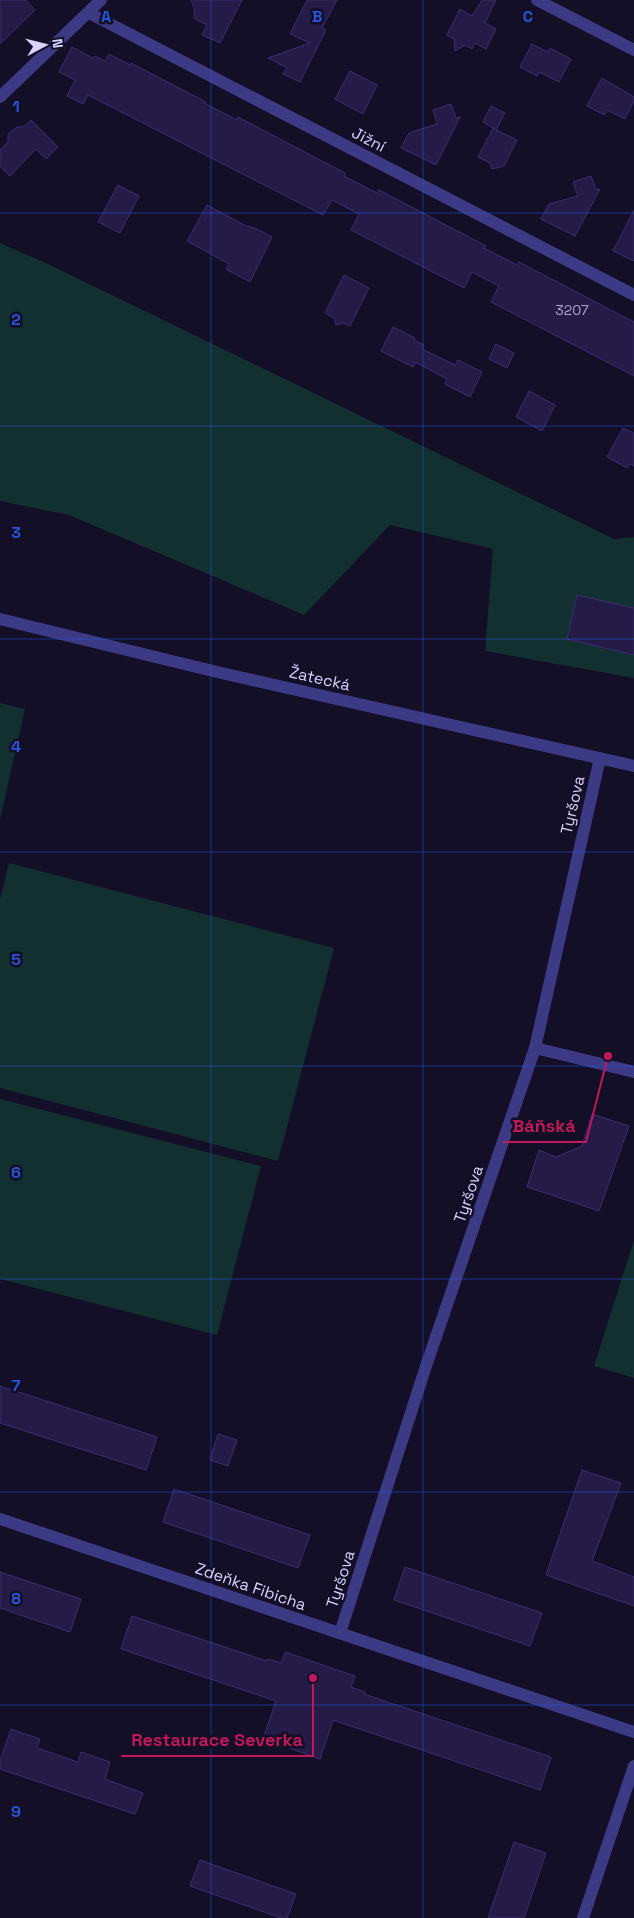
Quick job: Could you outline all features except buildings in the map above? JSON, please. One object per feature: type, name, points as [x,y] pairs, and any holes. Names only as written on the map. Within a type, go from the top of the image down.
[{"type":"street","points":[[0,97],[102,0]]},
{"type":"street","points":[[537,0],[634,50]]},
{"type":"street","name":"Jižní","points":[[89,13],[634,295]]},
{"type":"street","name":"Žatecká","points":[[0,619],[218,672],[634,766]]},
{"type":"street","name":"Tyršova","points":[[340,1633],[426,1366],[535,1048],[600,758]]},
{"type":"street","points":[[535,1048],[634,1072]]},
{"type":"street","name":"Zdeňka Fibicha","points":[[0,1519],[634,1732]]},
{"type":"street","points":[[583,1918],[634,1766]]},
{"type":"green space","points":[[0,243],[50,265],[614,539],[634,537],[634,678],[485,651],[493,549],[390,525],[304,615],[69,515],[0,501]]},
{"type":"green space","points":[[0,703],[25,709],[0,819]]},
{"type":"green space","points":[[9,863],[334,948],[278,1161],[0,1088],[0,899]]},
{"type":"green space","points":[[0,1099],[261,1166],[217,1335],[0,1279]]},
{"type":"green space","points":[[634,1240],[634,1378],[594,1366]]},
{"type":"place","name":"Báňská","points":[[608,1056]]},
{"type":"place","name":"Restaurace Severka","points":[[313,1678]]}]
